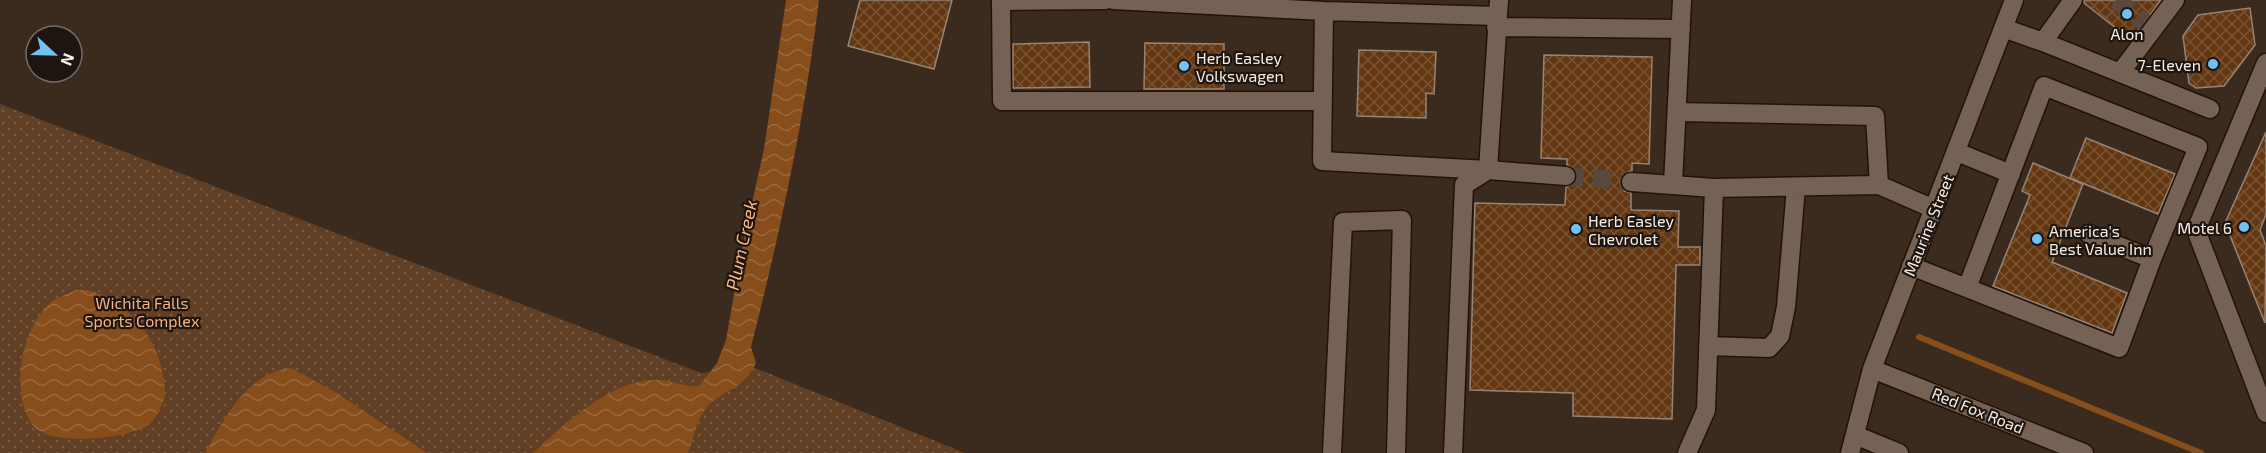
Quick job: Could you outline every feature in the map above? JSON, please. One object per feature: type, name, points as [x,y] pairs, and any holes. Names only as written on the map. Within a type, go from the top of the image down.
[{"type":"street","points":[[1106,0],[1001,1],[1002,101],[1322,101]]},
{"type":"street","points":[[1113,0],[1324,11],[1497,14],[1681,29]]},
{"type":"street","points":[[1673,185],[1682,0]]},
{"type":"street","name":"Maurine Street","points":[[1850,453],[1872,369],[2014,0]]},
{"type":"street","points":[[2043,42],[2073,0]]},
{"type":"street","points":[[2120,73],[2150,27],[2175,0]]},
{"type":"street","points":[[1324,11],[1322,161],[1566,176]]},
{"type":"street","points":[[1488,170],[1497,14]]},
{"type":"street","points":[[2003,28],[2210,109]]},
{"type":"street","points":[[2266,63],[2196,230],[2266,412]]},
{"type":"street","points":[[1911,266],[2119,348],[2152,259],[2198,147],[2044,87],[1967,288]]},
{"type":"street","points":[[1677,112],[1875,116],[1878,185]]},
{"type":"street","points":[[1957,152],[2012,174]]},
{"type":"street","points":[[1453,453],[1464,185],[1488,170]]},
{"type":"street","points":[[1631,182],[1714,188],[1878,185],[1934,209]]},
{"type":"street","points":[[1708,346],[1769,348],[1780,336],[1786,307],[1796,187]]},
{"type":"street","points":[[1687,453],[1706,410],[1714,188]]},
{"type":"street","points":[[1332,453],[1342,222],[1402,219],[1396,453]]},
{"type":"street","points":[[2089,234],[2152,259]]},
{"type":"street","name":"Red Fox Road","points":[[1872,369],[2084,453]]},
{"type":"street","points":[[1855,435],[1899,453]]},
{"type":"green space","name":"Wichita Falls Sports Complex","points":[[0,104],[701,373],[755,368],[965,453],[0,453]]},
{"type":"water","points":[[786,0],[819,0],[807,88],[791,175],[751,347],[756,363],[751,372],[740,384],[715,400],[704,411],[688,453],[533,453],[590,405],[624,386],[641,381],[663,380],[688,386],[699,386],[717,363],[726,340],[743,244],[764,149]]},
{"type":"water","points":[[76,290],[94,292],[119,305],[140,325],[155,349],[164,379],[165,396],[152,422],[142,428],[113,436],[62,438],[38,430],[27,416],[20,383],[23,355],[32,328],[48,305]]},
{"type":"water","points":[[291,368],[337,393],[427,453],[205,453],[229,412],[249,388],[261,378]]},
{"type":"building","points":[[860,0],[952,0],[934,69],[848,46]]},
{"type":"building","name":"Alon","points":[[2084,0],[2161,0],[2131,40],[2084,3]]},
{"type":"building","name":"7-Eleven","points":[[2250,8],[2255,45],[2224,86],[2196,88],[2189,83],[2183,36],[2198,15]]},
{"type":"building","points":[[1089,42],[1090,87],[1013,88],[1013,44]]},
{"type":"building","name":"Herb Easley Volkswagen","points":[[1145,43],[1224,44],[1224,89],[1144,89]]},
{"type":"building","points":[[1359,50],[1436,52],[1434,94],[1426,93],[1426,118],[1357,116]]},
{"type":"building","name":"Herb Easley Chevrolet","points":[[1544,55],[1652,57],[1649,164],[1632,163],[1632,171],[1622,175],[1620,182],[1624,191],[1631,193],[1631,210],[1679,211],[1678,247],[1700,247],[1700,265],[1676,265],[1672,419],[1573,416],[1573,393],[1470,390],[1475,203],[1565,205],[1566,187],[1575,183],[1577,177],[1576,171],[1567,165],[1567,159],[1541,158]]},
{"type":"building","name":"Motel 6","points":[[2266,132],[2266,214],[2260,230],[2266,246],[2265,323],[2225,223]]},
{"type":"building","points":[[2086,138],[2175,174],[2158,214],[2070,178]]},
{"type":"building","name":"America's Best Value Inn","points":[[2033,163],[2083,184],[2052,262],[2127,293],[2112,333],[1993,286],[2030,195],[2022,191]]},
{"type":"waterway","points":[[1919,337],[2201,453]]},
{"type":"tunnel","points":[[2116,0],[2147,24]]},
{"type":"tunnel","points":[[1566,176],[1631,182]]},
{"type":"place","name":"Alon","points":[[2127,14]]},
{"type":"place","name":"7-Eleven","points":[[2213,64]]},
{"type":"place","name":"Herb Easley Volkswagen","points":[[1184,66]]},
{"type":"place","name":"Motel 6","points":[[2244,227]]},
{"type":"place","name":"Herb Easley Chevrolet","points":[[1576,229]]},
{"type":"place","name":"America's Best Value Inn","points":[[2037,239]]},
{"type":"water label","name":"Plum Creek","points":[[741,245]]}]
